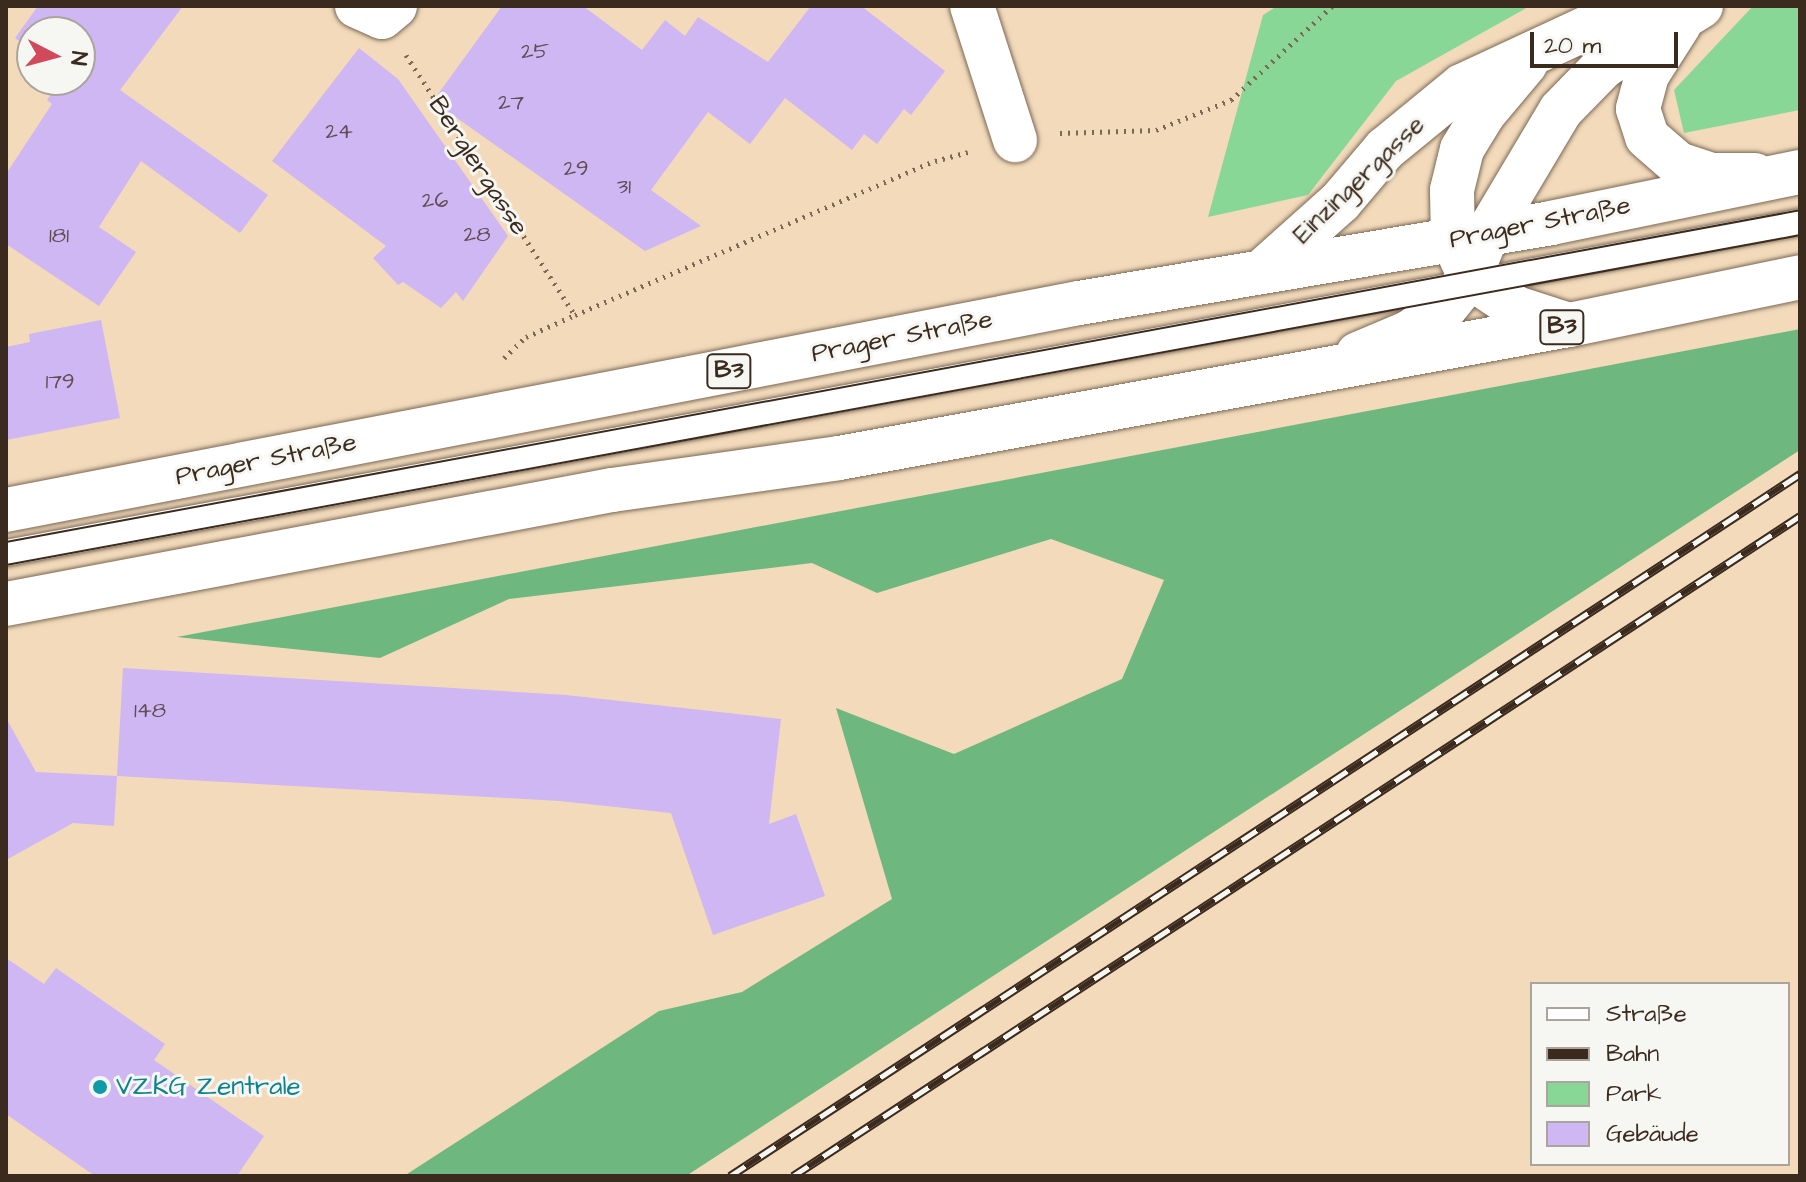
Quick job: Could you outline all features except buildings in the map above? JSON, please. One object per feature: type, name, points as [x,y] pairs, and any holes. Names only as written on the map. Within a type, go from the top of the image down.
[{"type":"main road","points":[[972,6],[1015,140]]},
{"type":"main road","name":"Einzingergasse","points":[[1265,269],[1340,202],[1385,149],[1462,86],[1634,6]]},
{"type":"main road","points":[[1691,14],[1647,75],[1638,109],[1647,137],[1678,164],[1711,175],[1793,174]]},
{"type":"main road","points":[[1323,369],[1410,332],[1445,308],[1561,110],[1604,66],[1691,14]]},
{"type":"main road","name":"Einzingergasse","points":[[1470,263],[1452,190],[1462,149],[1484,113],[1538,49]]},
{"type":"main road","name":"Prager Straße","points":[[6,510],[1265,269],[1470,263],[1793,174]]},
{"type":"main road","points":[[1470,263],[1516,308],[1569,325]]},
{"type":"main road","name":"B3","points":[[6,604],[612,490],[839,458],[1569,325],[1800,277]]},
{"type":"lane","points":[[6,553],[1470,263],[1800,222]]},
{"type":"path","points":[[504,358],[526,337],[935,161],[1015,140],[1066,132],[1156,130],[1231,100],[1332,6]]},
{"type":"path","name":"Berglergasse","points":[[378,10],[575,315]]},
{"type":"green space","points":[[1277,6],[1530,6],[1396,81],[1308,195],[1208,217],[1263,15]]},
{"type":"green space","points":[[1753,6],[1800,6],[1800,110],[1684,133],[1674,90]]},
{"type":"green space","points":[[1800,329],[1800,450],[686,1176],[404,1176],[659,1011],[742,992],[892,899],[836,708],[954,754],[1122,679],[1164,580],[1051,539],[877,593],[812,563],[509,599],[380,658],[177,637]]},
{"type":"tram line","points":[[6,542],[1800,210]]},
{"type":"tram line","points":[[6,565],[1800,235]]},
{"type":"railway","points":[[730,1176],[1800,474]]},
{"type":"railway","points":[[793,1176],[1800,516]]},
{"type":"place","name":"VZKG Zentrale","points":[[100,1087]]}]
